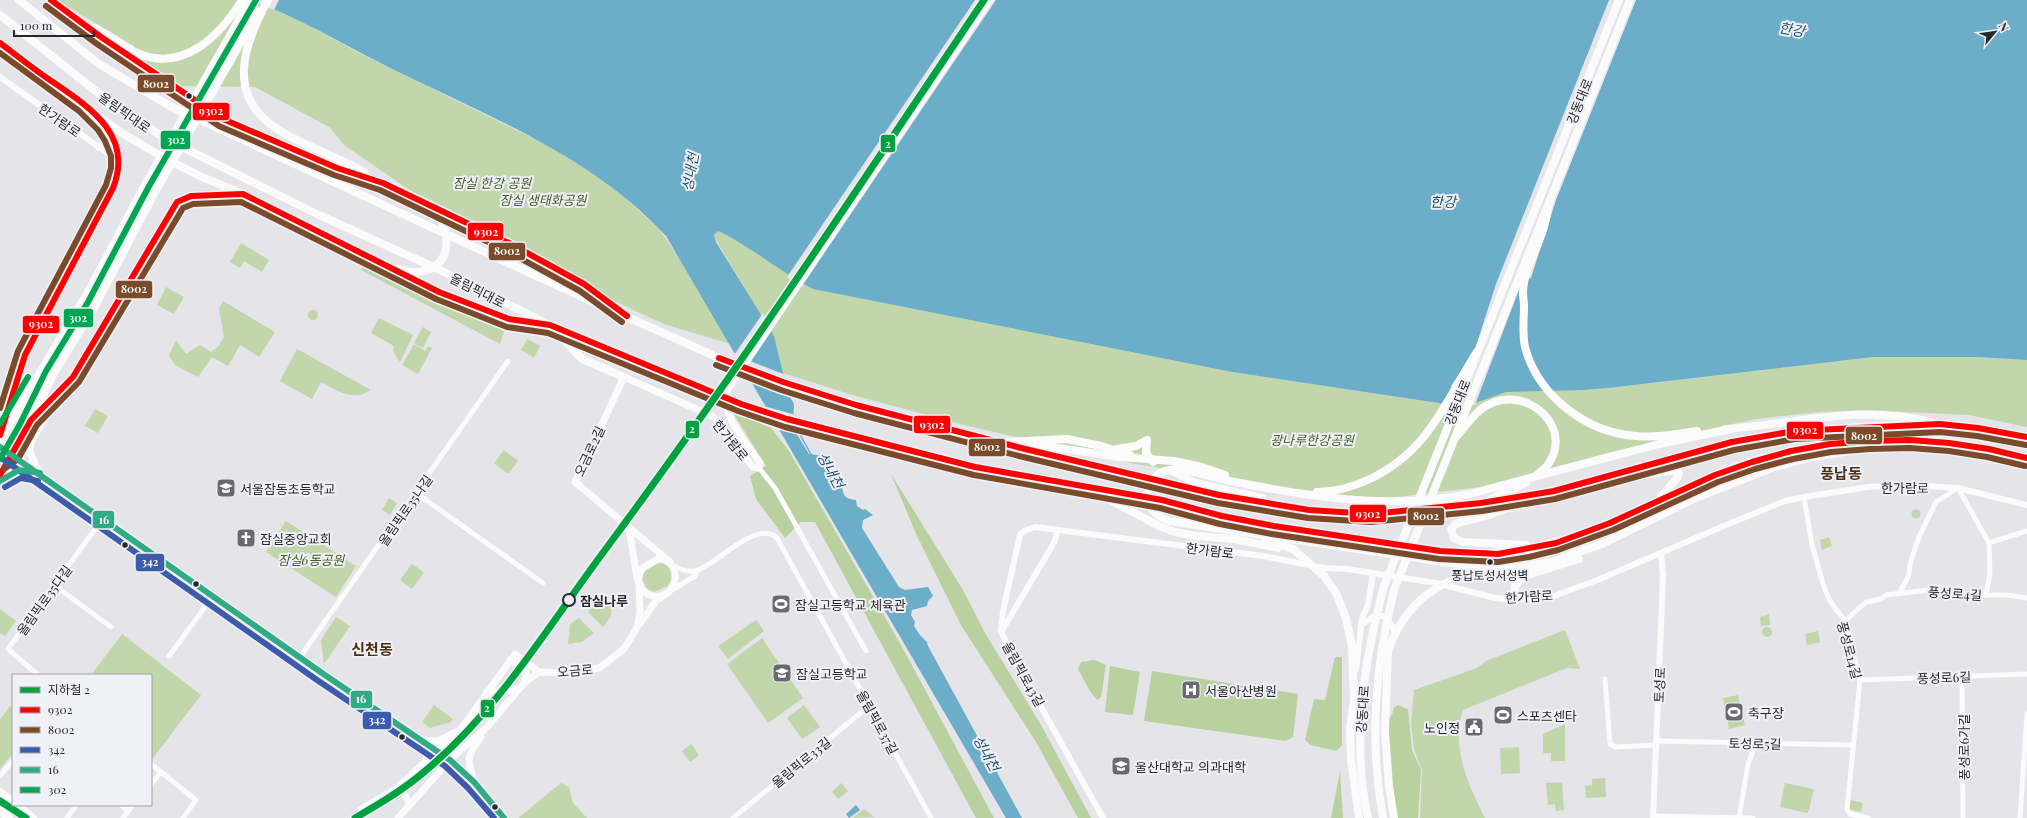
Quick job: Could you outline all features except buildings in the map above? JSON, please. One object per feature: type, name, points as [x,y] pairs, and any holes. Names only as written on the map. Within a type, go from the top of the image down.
[{"type":"main road","name":"올림픽대로","points":[[19,0],[99,64],[170,106],[719,358],[783,382],[856,405],[1021,448],[1219,495],[1310,510],[1372,514],[1481,503],[1554,491],[1732,442],[1766,435],[1824,428],[1940,424],[1978,428],[2027,437]]},
{"type":"main road","points":[[52,0],[101,37],[223,119],[252,129],[337,168],[378,181],[425,202],[509,243],[584,284],[627,316]]},
{"type":"main road","points":[[71,15],[130,49],[145,55],[159,58],[176,57],[191,53],[204,45],[219,31],[242,0]]},
{"type":"main road","points":[[0,440],[88,292],[145,185],[250,0]]},
{"type":"main road","points":[[266,0],[250,36],[244,60],[243,74],[247,94],[254,107],[265,120],[282,133],[355,167],[378,181]]},
{"type":"main road","points":[[0,475],[29,424],[53,375],[95,306],[155,192],[266,0]]},
{"type":"main road","name":"강동대로","points":[[1368,818],[1361,771],[1360,735],[1366,665],[1373,627],[1384,586],[1476,353],[1620,0]]},
{"type":"main road","name":"강동대로","points":[[1383,818],[1375,746],[1375,702],[1380,660],[1394,590],[1630,0]]},
{"type":"main road","name":"올림픽대로","points":[[0,15],[102,96],[166,140],[440,270],[550,325],[741,404],[787,419],[975,467],[1162,500],[1222,516],[1252,522],[1440,551],[1468,554],[1498,554],[1545,545],[1585,534],[1715,475],[1775,455],[1798,450],[1856,442],[1914,440],[1948,442],[2027,458]]},
{"type":"main road","points":[[0,43],[120,132],[168,160],[202,177],[243,194],[384,266],[439,292],[509,319],[550,325],[582,359],[624,377]]},
{"type":"main road","points":[[0,435],[25,356],[113,188],[119,171],[120,162],[118,150],[110,132],[87,108]]},
{"type":"main road","points":[[99,147],[107,145],[110,141],[110,132]]},
{"type":"main road","points":[[29,451],[31,441],[58,394],[80,364],[177,202],[191,196],[243,194]]},
{"type":"main road","points":[[384,266],[410,272],[423,271],[440,261],[445,253],[447,244],[446,229],[440,216],[425,202]]},
{"type":"main road","points":[[1549,203],[1543,230],[1530,266],[1523,293],[1523,336],[1533,368],[1539,379],[1556,399],[1576,416],[1618,434],[1637,436],[1658,436],[1731,429],[1815,417],[1850,414],[1907,416],[1940,424]]},
{"type":"main road","points":[[1292,489],[1324,492],[1347,488],[1371,479],[1396,465],[1415,448],[1435,425],[1476,353]]},
{"type":"main road","name":"한가람로","points":[[624,377],[712,416],[753,467],[759,468],[760,463],[727,412],[725,397]]},
{"type":"main road","name":"오금로2길","points":[[624,377],[575,482],[629,528]]},
{"type":"main road","points":[[39,473],[26,441],[29,424],[58,394]]},
{"type":"main road","points":[[1455,438],[1481,410],[1497,401],[1511,398],[1522,400],[1535,406],[1546,417],[1552,426],[1555,444],[1549,463],[1526,483],[1481,503]]},
{"type":"main road","points":[[1522,567],[1478,567],[1169,521],[1159,517],[1149,506],[1147,496],[1148,486],[1158,474],[1166,470],[1176,469],[1289,492],[1324,497],[1408,501],[1442,499],[1470,494],[1645,448],[1731,429]]},
{"type":"main road","points":[[1002,443],[1066,439],[1113,450],[1153,462],[1195,483],[1252,494],[1286,506]]},
{"type":"main road","points":[[1113,450],[1136,446],[1147,440],[1146,454],[1153,462]]},
{"type":"main road","points":[[1394,818],[1389,786],[1385,731],[1388,652],[1395,633],[1408,613],[1423,598],[1440,585],[1469,574],[1492,572],[1551,562],[1590,549],[1718,488],[1789,462],[1914,440]]},
{"type":"main road","points":[[1021,448],[1051,447],[1120,457],[1183,463],[1234,478],[1292,489],[1324,497]]},
{"type":"main road","points":[[0,481],[16,470],[23,469],[39,473]]},
{"type":"main road","points":[[1603,477],[1636,476],[1670,470],[1677,471],[1679,475],[1677,480],[1657,501]]},
{"type":"main road","points":[[1086,487],[1167,529],[1196,536],[1252,542],[1302,556]]},
{"type":"main road","points":[[1545,545],[1469,543],[1454,538],[1451,529],[1461,522],[1489,515],[1554,491]]},
{"type":"main road","points":[[1514,600],[1515,586],[1524,576],[1566,564],[1594,553],[1642,529],[1656,518]]},
{"type":"main road","points":[[629,528],[670,563],[676,579],[671,591],[663,596],[650,595],[644,592],[638,582],[642,569],[652,561],[664,559],[670,563]]},
{"type":"main road","points":[[629,528],[638,582],[640,612],[638,626]]},
{"type":"main road","points":[[1256,535],[1294,549],[1324,576],[1339,600],[1352,646],[1354,700],[1350,729],[1351,760],[1359,818]]},
{"type":"main road","name":"오금로","points":[[510,660],[515,654],[539,672],[571,673],[599,668],[624,649],[656,601],[663,596]]},
{"type":"main road","points":[[410,805],[400,785],[438,752],[461,729],[510,660],[526,671],[525,682]]},
{"type":"main road","name":"오금로","points":[[398,818],[450,760],[487,727],[518,689],[539,672]]},
{"type":"main road","points":[[487,692],[518,689]]},
{"type":"main road","points":[[474,782],[469,763],[469,754],[487,727]]},
{"type":"main road","points":[[426,762],[427,755],[421,740],[438,741],[461,729]]},
{"type":"main road","points":[[0,792],[12,801]]},
{"type":"main road","points":[[18,806],[33,818]]},
{"type":"main road","points":[[0,811],[9,818]]},
{"type":"street","points":[[725,397],[991,0]]},
{"type":"street","name":"한가람로","points":[[0,76],[120,162]]},
{"type":"street","name":"올림픽로35나길","points":[[300,657],[508,361]]},
{"type":"street","points":[[0,447],[450,760],[474,782],[504,818]]},
{"type":"street","points":[[759,468],[775,488],[866,650]]},
{"type":"street","name":"한가람로","points":[[1001,631],[1003,611],[1020,536],[1024,531],[1035,527],[1263,556],[1324,568],[1436,583],[1496,598],[1514,600],[1554,596],[1600,579],[1777,504],[1804,497],[1868,487],[1912,485],[1958,488],[2027,505]]},
{"type":"street","points":[[1899,594],[1909,576],[1910,564],[1919,538],[1936,502],[1958,488],[1989,543],[1990,573],[1986,595]]},
{"type":"street","points":[[416,493],[543,583]]},
{"type":"street","name":"풍성로14길","points":[[1804,497],[1812,545],[1824,587],[1830,601],[1845,621],[1860,680],[1847,808],[1850,814],[1868,818]]},
{"type":"street","name":"올림픽로35다길","points":[[37,674],[8,649],[103,518]]},
{"type":"street","name":"올림픽로43길","points":[[1058,531],[1055,541],[1001,631],[1011,653],[1103,818]]},
{"type":"street","points":[[1989,543],[2027,531]]},
{"type":"street","name":"올림픽로37길","points":[[697,571],[754,535],[761,533],[773,535],[783,549],[931,818]]},
{"type":"street","name":"토성로","points":[[1653,817],[1663,576],[1661,553]]},
{"type":"street","points":[[670,563],[683,570],[697,571],[695,576],[671,591]]},
{"type":"street","points":[[1354,700],[1361,625],[1368,605],[1373,574]]},
{"type":"street","points":[[54,585],[111,627]]},
{"type":"street","name":"풍성로4길","points":[[1845,621],[1866,602],[1899,594],[1929,590],[1964,595],[2027,598]]},
{"type":"street","points":[[169,656],[213,596]]},
{"type":"street","points":[[1368,605],[1374,616]]},
{"type":"street","points":[[1361,625],[1374,616],[1384,616],[1391,624],[1395,633]]},
{"type":"street","name":"풍성로6길","points":[[1860,680],[2027,674]]},
{"type":"street","name":"풍성로6가길","points":[[1962,676],[1963,818]]},
{"type":"street","name":"토성로5길","points":[[1605,679],[1610,744],[1615,748],[1657,743],[1854,745]]},
{"type":"street","name":"올림픽로33길","points":[[733,818],[869,706]]},
{"type":"street","points":[[2020,818],[2027,714]]},
{"type":"street","points":[[1738,818],[1748,764],[1756,743]]},
{"type":"street","points":[[0,776],[12,761]]},
{"type":"street","points":[[152,765],[196,800],[183,818]]},
{"type":"street","points":[[152,783],[161,772]]},
{"type":"street","points":[[360,809],[400,785]]},
{"type":"street","points":[[66,818],[75,806]]},
{"type":"street","points":[[122,806],[128,811]]},
{"type":"street","points":[[123,818],[132,806]]},
{"type":"street","points":[[1653,817],[1753,818]]},
{"type":"green space","name":"잠실 한강 공원","points":[[57,0],[252,0],[285,12],[359,53],[539,141],[592,172],[624,197],[659,229],[687,269],[730,344],[664,324],[449,225],[443,213],[344,145],[329,127],[255,87],[181,86],[131,53],[134,46]]},
{"type":"green space","name":"광나루한강공원","points":[[718,231],[755,251],[813,289],[1232,372],[1445,404],[1506,392],[1636,385],[1873,357],[1976,357],[2027,360],[2027,427],[1969,415],[1867,410],[1818,412],[1756,419],[1696,432],[1603,454],[1480,487],[1389,498],[1347,499],[1136,464],[968,426],[849,394],[783,373],[776,343],[715,238],[715,233]]},
{"type":"green space","points":[[241,243],[269,260],[262,272],[244,261],[240,268],[230,262]]},
{"type":"green space","points":[[366,262],[504,331],[500,344],[361,270]]},
{"type":"green space","points":[[166,287],[184,297],[174,314],[157,305]]},
{"type":"green space","points":[[223,301],[275,332],[259,357],[240,345],[228,366],[212,357],[198,377],[175,365],[169,356],[176,340],[186,354],[200,345],[211,352],[218,347],[224,337],[219,309]]},
{"type":"green space","points":[[311,310],[315,310],[317,311],[317,319],[311,320],[308,317],[308,313]]},
{"type":"green space","points":[[379,318],[413,335],[400,362],[393,351],[394,346],[371,333]]},
{"type":"green space","points":[[423,327],[431,332],[423,348],[414,343]]},
{"type":"green space","points":[[527,339],[540,346],[534,358],[521,350]]},
{"type":"green space","points":[[414,344],[425,351],[428,346],[432,348],[418,374],[402,365]]},
{"type":"green space","points":[[297,349],[371,390],[358,395],[352,395],[340,392],[321,382],[312,399],[280,381]]},
{"type":"green space","points":[[95,409],[108,416],[98,433],[85,426]]},
{"type":"green space","points":[[732,411],[771,428],[789,451],[901,645],[994,818],[976,818],[815,522],[801,522],[785,538],[756,499],[750,476],[766,466]]},
{"type":"green space","points":[[504,450],[518,461],[508,474],[494,463]]},
{"type":"green space","points":[[891,474],[963,590],[985,633],[1041,725],[1091,818],[1078,818],[1036,742],[961,625],[917,536]]},
{"type":"green space","points":[[389,498],[397,503],[390,515],[382,510]]},
{"type":"green space","points":[[1916,509],[1921,514],[1916,519],[1911,514]]},
{"type":"green space","name":"잠실6동공원","points":[[286,521],[356,566],[336,597],[266,552]]},
{"type":"green space","points":[[1829,537],[1832,546],[1822,550],[1820,540]]},
{"type":"green space","points":[[659,563],[670,568],[672,578],[668,586],[654,592],[646,588],[642,577],[646,570]]},
{"type":"green space","points":[[412,564],[424,572],[412,589],[400,580]]},
{"type":"green space","points":[[593,601],[612,602],[611,616],[603,627],[588,612]]},
{"type":"green space","points":[[0,609],[16,621],[5,636],[0,633]]},
{"type":"green space","points":[[1769,614],[1770,625],[1761,626],[1760,617]]},
{"type":"green space","points":[[336,617],[350,626],[324,664],[321,640]]},
{"type":"green space","points":[[579,618],[594,633],[582,642],[568,644],[570,624]]},
{"type":"green space","points":[[756,620],[764,631],[728,659],[718,646]]},
{"type":"green space","points":[[1765,627],[1769,627],[1771,628],[1771,636],[1765,637],[1762,634],[1762,630]]},
{"type":"green space","points":[[1565,630],[1580,669],[1567,668],[1463,710],[1460,724],[1460,752],[1467,779],[1485,818],[1420,818],[1422,771],[1414,749],[1411,724],[1414,690],[1477,668],[1486,661]]},
{"type":"green space","points":[[1818,631],[1820,642],[1807,645],[1805,634]]},
{"type":"green space","points":[[122,634],[201,695],[153,758],[152,674],[92,674]]},
{"type":"green space","points":[[762,638],[803,698],[768,723],[727,664]]},
{"type":"green space","points":[[1335,657],[1342,657],[1342,745],[1336,751],[1311,745],[1305,740],[1314,699],[1325,700]]},
{"type":"green space","points":[[1094,660],[1106,665],[1101,697],[1097,700],[1090,691],[1078,669],[1081,662]]},
{"type":"green space","points":[[1110,666],[1140,672],[1133,715],[1105,712]]},
{"type":"green space","points":[[1152,671],[1298,694],[1293,737],[1286,741],[1144,721]]},
{"type":"green space","name":"축구장","points":[[1738,695],[1745,725],[1729,729],[1723,698]]},
{"type":"green space","points":[[434,705],[453,719],[451,722],[430,728],[422,722]]},
{"type":"green space","points":[[804,705],[820,727],[802,739],[787,718]]},
{"type":"green space","points":[[1398,705],[1408,709],[1412,750],[1421,770],[1418,818],[1397,818],[1390,785],[1388,720],[1392,715],[1394,708]]},
{"type":"green space","points":[[10,706],[12,708],[12,754],[0,769],[0,719]]},
{"type":"green space","points":[[1565,724],[1565,761],[1551,761],[1551,753],[1543,753],[1543,734]]},
{"type":"green space","points":[[691,744],[699,755],[690,762],[682,751]]},
{"type":"green space","points":[[1519,747],[1520,773],[1501,774],[1500,748]]},
{"type":"green space","points":[[1340,771],[1343,818],[1331,818]]},
{"type":"green space","points":[[1605,778],[1606,797],[1586,798],[1585,786],[1592,785],[1592,779]]},
{"type":"green space","points":[[1562,782],[1564,810],[1556,811],[1555,804],[1548,805],[1546,783]]},
{"type":"green space","points":[[561,783],[569,787],[573,803],[587,818],[518,818]]},
{"type":"green space","points":[[841,783],[848,791],[838,799],[832,792]]},
{"type":"green space","points":[[1785,783],[1814,789],[1807,813],[1780,807]]},
{"type":"green space","points":[[1851,800],[1863,803],[1861,812],[1849,809]]},
{"type":"green space","points":[[864,809],[874,817],[852,818]]},
{"type":"water","name":"한강","points":[[252,0],[2027,0],[2027,360],[1976,357],[1873,357],[1617,387],[1584,390],[1506,392],[1475,403],[1445,404],[1232,372],[813,289],[789,275],[743,244],[718,231],[714,235],[716,242],[774,336],[788,393],[794,404],[793,428],[809,454],[819,456],[824,460],[829,470],[839,481],[845,496],[856,500],[857,506],[863,510],[865,509],[873,515],[863,520],[862,528],[899,587],[905,590],[928,587],[933,596],[928,601],[927,606],[912,610],[911,615],[915,622],[914,626],[927,642],[1022,818],[1006,818],[666,236],[637,208],[605,183],[571,160],[536,140],[390,68],[305,23]]},
{"type":"water","points":[[856,805],[860,810],[849,818],[846,814]]},
{"type":"pier","points":[[250,0],[279,0],[274,10]]},
{"type":"pier","points":[[975,0],[996,0],[802,286],[790,280],[787,277]]},
{"type":"pier","points":[[1609,0],[1636,0],[1556,200],[1531,278],[1522,282],[1475,405],[1452,406],[1456,394],[1451,386],[1474,352],[1496,284]]},
{"type":"pier","points":[[763,313],[772,329],[750,361],[786,375],[790,391],[746,374],[734,355]]},
{"type":"pier","points":[[764,406],[796,415],[795,428],[773,422]]},
{"type":"waterway","name":"성내천","points":[[794,424],[812,456]]},
{"type":"metro line","name":"2","points":[[355,818],[408,785],[424,772],[451,748],[499,695],[543,637],[703,415],[845,208],[984,0]]},
{"type":"metro line","name":"2","points":[[0,801],[26,818]]},
{"type":"transit line","name":"9302","points":[[51,0],[101,37],[223,119],[337,168],[383,183],[509,243],[584,284],[627,316]]},
{"type":"transit line","name":"302","points":[[0,459],[20,424],[46,371],[88,302],[148,188],[256,0]]},
{"type":"transit line","name":"8002","points":[[46,6],[97,44],[219,126],[334,175],[380,190],[505,250],[580,291],[622,322]]},
{"type":"transit line","name":"9302","points":[[0,43],[35,70],[77,99],[103,122],[112,136],[117,151],[118,169],[113,188],[25,355],[0,435]]},
{"type":"transit line","name":"8002","points":[[0,53],[79,111],[98,130],[105,141],[111,156],[111,168],[106,185],[18,351],[0,408]]},
{"type":"transit line","name":"9302","points":[[0,475],[31,420],[73,377],[177,202],[191,196],[243,194],[439,292],[509,319],[550,325],[741,404],[787,419],[975,467],[1162,500],[1222,516],[1274,526],[1440,551],[1498,554],[1556,543],[1610,523],[1715,475],[1752,462],[1791,451],[1830,444],[1910,440],[1949,443],[1989,449],[2027,458]]},
{"type":"transit line","name":"8002","points":[[4,469],[18,459],[37,425],[79,382],[183,208],[193,204],[241,202],[436,299],[507,327],[548,333],[738,411],[785,427],[974,475],[1160,508],[1220,524],[1272,534],[1439,559],[1498,562],[1558,550],[1613,530],[1718,482],[1755,469],[1793,459],[1831,452],[1910,448],[1949,451],[1987,457],[2025,466]]},
{"type":"transit line","name":"9302","points":[[719,358],[783,382],[856,405],[1021,448],[1219,495],[1309,510],[1372,514],[1481,503],[1554,491],[1732,442],[1794,431],[1940,424],[1978,428],[2027,437]]},
{"type":"transit line","name":"8002","points":[[716,365],[781,390],[854,413],[1019,456],[1218,503],[1308,518],[1371,522],[1482,511],[1555,499],[1734,450],[1795,439],[1940,432],[1977,436],[2026,445]]},
{"type":"transit line","name":"302","points":[[0,424],[28,377]]},
{"type":"transit line","name":"16","points":[[0,447],[322,673],[450,760],[474,782],[504,818]]},
{"type":"transit line","name":"342","points":[[0,457],[317,680],[445,766],[468,788],[494,818]]},
{"type":"transit line","name":"16","points":[[0,481],[19,470],[40,473]]},
{"type":"transit line","name":"342","points":[[5,487],[21,478],[38,481]]},
{"type":"place","name":"서울잠동초등학교","points":[[226,488]]},
{"type":"place","name":"잠실중앙교회","points":[[246,538]]},
{"type":"place","name":"풍납토성서성벽","points":[[1490,562]]},
{"type":"place","name":"잠실나루","points":[[569,600]]},
{"type":"place","name":"잠실고등학교 체육관","points":[[781,604]]},
{"type":"place","name":"잠실고등학교","points":[[782,673]]},
{"type":"place","name":"서울아산병원","points":[[1191,690]]},
{"type":"place","name":"축구장","points":[[1734,712]]},
{"type":"place","name":"스포츠센타","points":[[1503,715]]},
{"type":"place","name":"노인정","points":[[1474,727]]},
{"type":"place","name":"울산대학교 의과대학","points":[[1121,766]]},
{"type":"district","name":"풍납동","points":[[1841,473]]},
{"type":"district","name":"신천동","points":[[372,649]]},
{"type":"park label","name":"잠실 생태화공원","points":[[543,199]]}]
